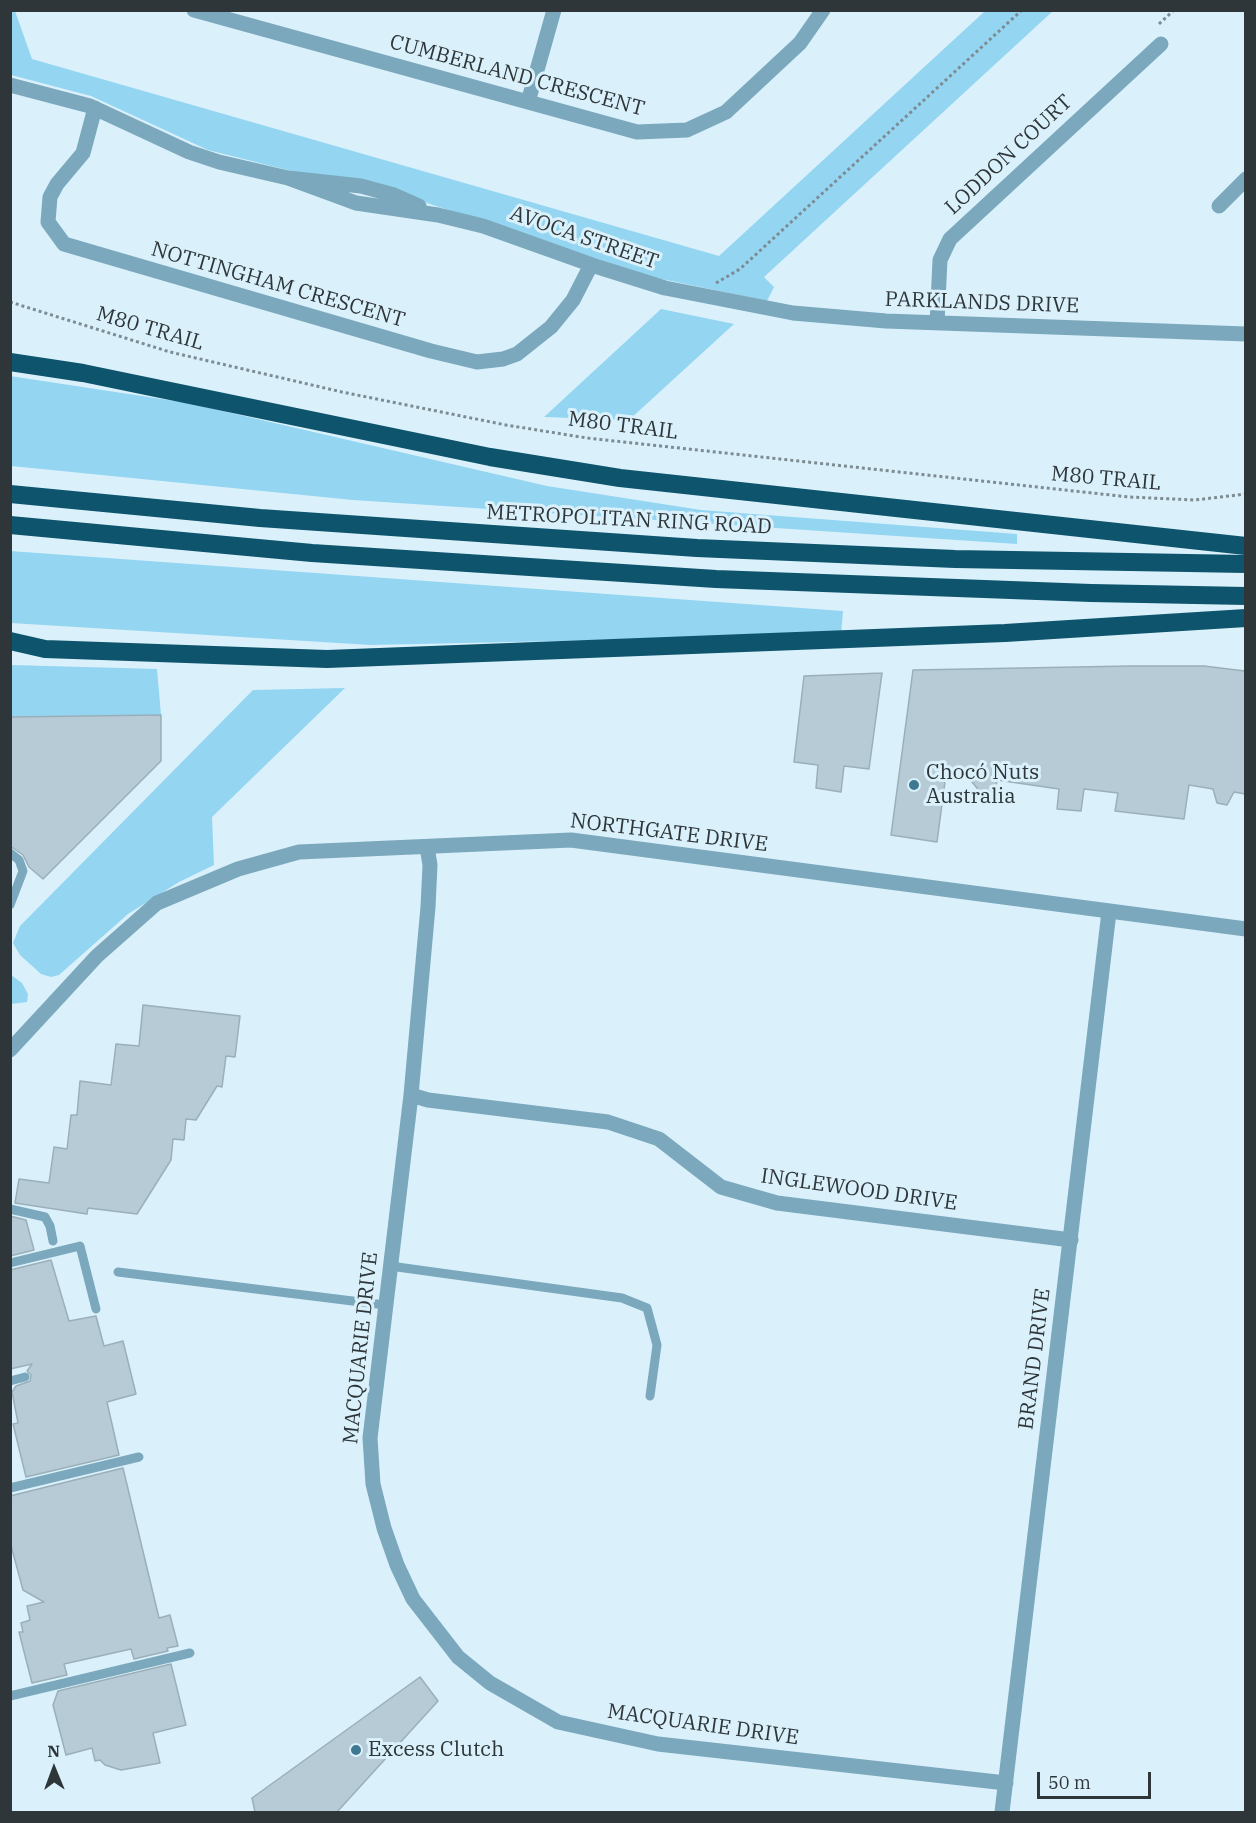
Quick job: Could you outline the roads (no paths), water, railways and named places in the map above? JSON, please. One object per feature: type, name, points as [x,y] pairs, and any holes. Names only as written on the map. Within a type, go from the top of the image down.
[{"type":"highway","points":[[10,362],[83,373],[490,457],[620,478],[1245,546]]},
{"type":"highway","name":"METROPOLITAN RING ROAD","points":[[10,494],[260,518],[697,548],[955,559],[1245,564]]},
{"type":"highway","points":[[10,525],[312,553],[705,579],[1092,593],[1245,596]]},
{"type":"highway","points":[[10,654],[45,649],[362,658],[993,634],[1245,618]]},
{"type":"highway","points":[[10,641],[45,649]]},
{"type":"street","name":"CUMBERLAND CRESCENT","points":[[194,10],[637,132],[687,130],[726,112],[801,43],[823,10]]},
{"type":"street","points":[[528,102],[554,10]]},
{"type":"street","name":"LODDON COURT","points":[[937,323],[938,276],[942,254],[950,238],[1161,44]]},
{"type":"street","name":"AVOCA STREET","points":[[10,85],[95,108],[189,152],[250,171],[288,178],[356,203],[438,215],[494,230],[591,265],[717,299]]},
{"type":"street","name":"AVOCA STREET","points":[[10,93],[34,93]]},
{"type":"street","name":"NOTTINGHAM CRESCENT","points":[[95,108],[83,153],[57,184],[50,197],[48,222],[60,242],[64,244],[420,348],[477,362],[503,359],[517,354],[551,327],[573,300],[591,265]]},
{"type":"street","points":[[1219,206],[1245,179]]},
{"type":"street","name":"PARKLANDS DRIVE","points":[[717,299],[793,313],[937,323],[1245,334]]},
{"type":"street","name":"NORTHGATE DRIVE","points":[[10,1050],[97,956],[157,903],[238,869],[299,852],[571,840],[1245,929]]},
{"type":"street","name":"MACQUARIE DRIVE","points":[[427,847],[430,865],[428,907],[411,1095],[370,1438],[374,1484],[384,1528],[397,1565],[413,1599],[458,1657],[490,1683],[558,1722],[658,1744],[1006,1783]]},
{"type":"street","name":"BRAND DRIVE","points":[[1002,1812],[1109,912]]},
{"type":"street","name":"INGLEWOOD DRIVE","points":[[411,1095],[428,1100],[608,1122],[659,1139],[721,1187],[777,1203],[1071,1240]]},
{"type":"lane","points":[[10,853],[19,860],[23,871],[10,905]]},
{"type":"lane","points":[[10,1209],[45,1217],[50,1226],[53,1241]]},
{"type":"lane","points":[[10,1263],[80,1246],[96,1309]]},
{"type":"lane","points":[[390,1266],[622,1299],[647,1308],[657,1345],[650,1396]]},
{"type":"lane","points":[[118,1272],[385,1305]]},
{"type":"lane","points":[[10,1381],[25,1377]]},
{"type":"lane","points":[[10,1488],[139,1457]]},
{"type":"lane","points":[[10,1696],[190,1653]]},
{"type":"place","name":"Chocó Nuts Australia","points":[[914,785]]},
{"type":"place","name":"Excess Clutch","points":[[356,1750]]}]
